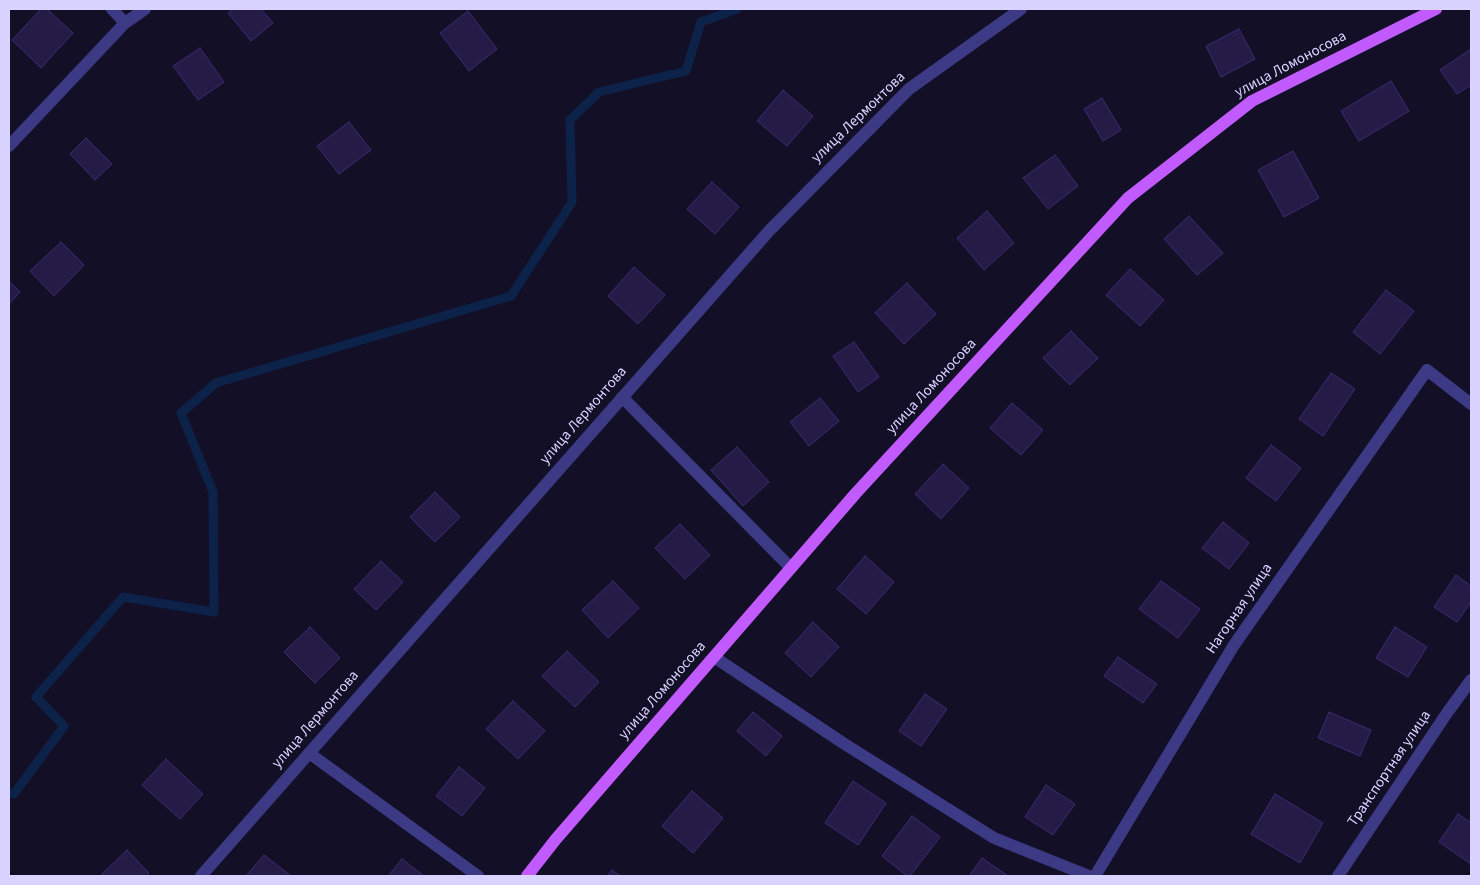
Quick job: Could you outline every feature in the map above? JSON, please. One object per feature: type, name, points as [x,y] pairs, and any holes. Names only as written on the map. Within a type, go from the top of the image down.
[{"type":"main road","name":"улица Ломоносова","points":[[527,876],[856,493],[1128,198],[1252,101],[1436,9]]},
{"type":"street","points":[[112,9],[125,23]]},
{"type":"street","points":[[9,146],[125,23],[145,9]]},
{"type":"street","name":"улица Лермонтова","points":[[201,876],[769,231],[909,89],[1021,9]]},
{"type":"street","name":"Нагорная улица","points":[[1095,876],[1234,645],[1427,370],[1471,404]]},
{"type":"street","points":[[622,397],[791,568]]},
{"type":"street","points":[[714,657],[843,743],[994,838],[1089,876]]},
{"type":"street","name":"Транспортная улица","points":[[1338,876],[1471,680]]},
{"type":"street","points":[[309,753],[478,876]]},
{"type":"building","points":[[41,9],[47,9],[73,33],[41,68],[12,40]]},
{"type":"building","points":[[233,9],[261,9],[273,23],[251,41],[228,13]]},
{"type":"building","points":[[468,11],[497,49],[469,71],[440,33]]},
{"type":"building","points":[[1239,29],[1255,59],[1221,77],[1206,46]]},
{"type":"building","points":[[200,48],[224,82],[198,100],[173,66]]},
{"type":"building","points":[[1471,49],[1471,85],[1457,94],[1440,70]]},
{"type":"building","points":[[1391,81],[1409,111],[1359,141],[1341,111]]},
{"type":"building","points":[[783,90],[813,116],[787,146],[757,121]]},
{"type":"building","points":[[1102,98],[1121,130],[1103,141],[1084,109]]},
{"type":"building","points":[[349,122],[371,150],[339,174],[317,146]]},
{"type":"building","points":[[86,138],[112,164],[95,180],[70,154]]},
{"type":"building","points":[[1293,151],[1319,198],[1284,217],[1258,170]]},
{"type":"building","points":[[1055,155],[1078,186],[1048,209],[1023,178]]},
{"type":"building","points":[[712,182],[739,207],[715,234],[687,209]]},
{"type":"building","points":[[987,211],[1014,243],[984,270],[957,238]]},
{"type":"building","points":[[1189,216],[1223,253],[1197,275],[1164,239]]},
{"type":"building","points":[[61,242],[84,265],[54,296],[30,271]]},
{"type":"building","points":[[634,267],[665,295],[638,324],[608,296]]},
{"type":"building","points":[[1130,269],[1164,300],[1140,326],[1106,295]]},
{"type":"building","points":[[9,281],[20,292],[9,304]]},
{"type":"building","points":[[907,283],[936,314],[904,344],[875,313]]},
{"type":"building","points":[[1386,290],[1414,311],[1380,354],[1353,332]]},
{"type":"building","points":[[1071,331],[1098,358],[1070,385],[1043,358]]},
{"type":"building","points":[[854,342],[879,377],[858,392],[833,356]]},
{"type":"building","points":[[1331,373],[1355,389],[1323,436],[1299,419]]},
{"type":"building","points":[[820,398],[839,421],[809,446],[790,422]]},
{"type":"building","points":[[1012,403],[1043,430],[1021,455],[990,428]]},
{"type":"building","points":[[1271,445],[1301,468],[1276,501],[1246,478]]},
{"type":"building","points":[[737,447],[769,482],[743,506],[711,470]]},
{"type":"building","points":[[943,464],[969,488],[941,519],[915,494]]},
{"type":"building","points":[[435,492],[460,517],[435,542],[410,517]]},
{"type":"building","points":[[1223,522],[1249,543],[1229,569],[1202,548]]},
{"type":"building","points":[[680,524],[710,555],[685,579],[655,548]]},
{"type":"building","points":[[865,556],[894,582],[866,614],[837,589]]},
{"type":"building","points":[[381,561],[403,582],[376,610],[354,589]]},
{"type":"building","points":[[1456,575],[1471,586],[1471,602],[1457,622],[1434,607]]},
{"type":"building","points":[[613,581],[639,608],[608,638],[582,610]]},
{"type":"building","points":[[1161,581],[1200,609],[1178,638],[1139,609]]},
{"type":"building","points":[[813,622],[839,647],[811,677],[785,653]]},
{"type":"building","points":[[310,627],[340,658],[315,683],[284,652]]},
{"type":"building","points":[[1395,627],[1427,647],[1408,677],[1376,658]]},
{"type":"building","points":[[567,651],[599,682],[575,707],[542,676]]},
{"type":"building","points":[[1118,657],[1157,684],[1143,703],[1104,676]]},
{"type":"building","points":[[925,694],[947,709],[921,746],[899,731]]},
{"type":"building","points":[[513,701],[545,731],[518,759],[486,729]]},
{"type":"building","points":[[753,712],[782,736],[766,756],[737,731]]},
{"type":"building","points":[[1329,712],[1371,730],[1360,756],[1318,738]]},
{"type":"building","points":[[166,759],[203,794],[180,819],[142,785]]},
{"type":"building","points":[[459,767],[485,788],[462,816],[436,796]]},
{"type":"building","points":[[853,781],[886,803],[858,845],[825,823]]},
{"type":"building","points":[[1046,785],[1075,804],[1053,835],[1025,817]]},
{"type":"building","points":[[692,791],[723,818],[693,853],[662,826]]},
{"type":"building","points":[[1275,794],[1323,823],[1300,863],[1251,834]]},
{"type":"building","points":[[1458,814],[1471,823],[1471,864],[1439,842]]},
{"type":"building","points":[[912,816],[940,837],[910,876],[907,876],[882,856]]},
{"type":"building","points":[[127,850],[149,873],[146,876],[100,876]]},
{"type":"building","points":[[264,855],[291,876],[246,876]]},
{"type":"building","points":[[982,858],[1008,876],[969,876]]},
{"type":"building","points":[[402,859],[424,876],[388,876]]},
{"type":"building","points":[[612,870],[620,876],[607,876]]},
{"type":"waterway","points":[[9,793],[14,794],[64,726],[36,697],[123,597],[214,612],[213,492],[181,413],[216,383],[511,296],[572,202],[570,120],[599,92],[686,71],[701,22],[737,9]]}]
